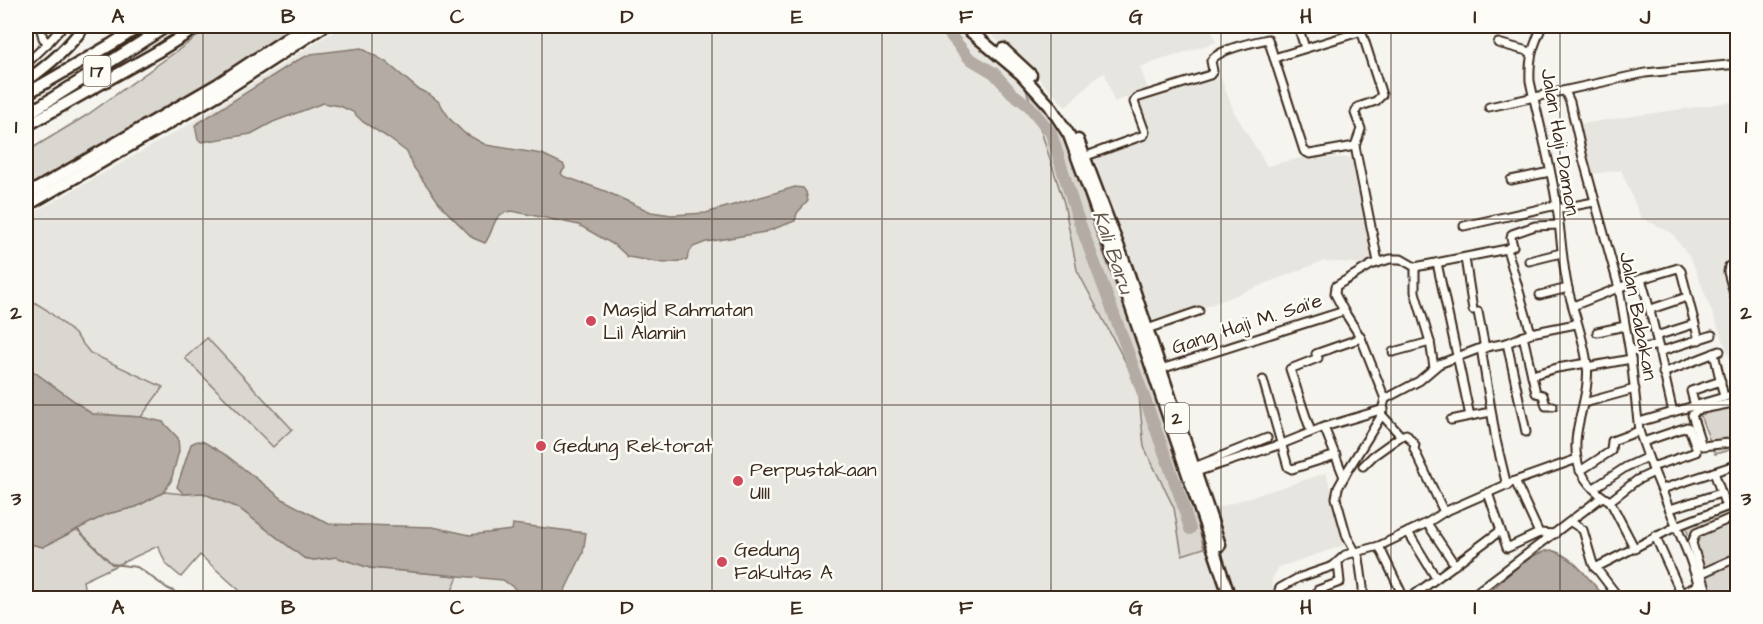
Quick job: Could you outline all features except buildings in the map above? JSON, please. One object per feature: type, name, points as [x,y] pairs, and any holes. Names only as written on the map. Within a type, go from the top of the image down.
[{"type":"highway","points":[[26,81],[72,43],[84,26]]},
{"type":"highway","name":"17","points":[[26,94],[140,26]]},
{"type":"highway","name":"17","points":[[26,115],[167,26]]},
{"type":"highway","points":[[26,126],[199,26]]},
{"type":"highway","points":[[28,199],[218,84],[306,26]]},
{"type":"highway","points":[[28,199],[219,94],[324,26]]},
{"type":"highway","name":"2","points":[[964,26],[1021,74],[1043,97],[1064,126],[1082,158]]},
{"type":"highway","name":"2","points":[[975,26],[1026,69],[1070,123],[1137,311],[1230,598]]},
{"type":"highway","name":"2","points":[[1137,311],[1147,329],[1161,369],[1237,598]]},
{"type":"street","points":[[40,26],[43,38],[48,43]]},
{"type":"street","points":[[26,64],[63,26]]},
{"type":"street","points":[[1298,26],[1305,48]]},
{"type":"street","name":"Jalan Haji Damon","points":[[1542,26],[1531,52],[1530,81],[1557,207],[1561,253],[1568,288]]},
{"type":"street","points":[[1274,58],[1362,33],[1382,95],[1376,101],[1356,108],[1355,112],[1361,129],[1355,146],[1378,262]]},
{"type":"street","points":[[1082,158],[1144,135],[1145,132],[1134,102],[1139,96],[1210,75],[1213,72],[1210,61],[1213,56],[1238,46],[1268,39],[1304,151],[1310,154],[1355,146]]},
{"type":"street","points":[[1498,43],[1531,52]]},
{"type":"street","points":[[1489,107],[1610,79],[1645,73],[1737,64]]},
{"type":"street","name":"Jalan Babakan","points":[[1565,91],[1570,102],[1594,202],[1619,288],[1639,431],[1703,598]]},
{"type":"street","points":[[1511,180],[1550,172]]},
{"type":"street","points":[[1464,226],[1557,207],[1594,202]]},
{"type":"street","points":[[1344,311],[1335,294],[1336,285],[1378,262],[1401,259],[1416,267],[1465,258],[1513,246],[1512,234],[1535,226],[1558,225]]},
{"type":"street","points":[[1507,249],[1531,333]]},
{"type":"street","points":[[1529,261],[1561,253]]},
{"type":"street","points":[[1465,258],[1483,348],[1491,412],[1507,486]]},
{"type":"street","points":[[1737,262],[1729,266],[1728,272],[1737,309]]},
{"type":"street","points":[[1437,263],[1470,416]]},
{"type":"street","points":[[1416,267],[1415,292],[1430,342],[1434,367]]},
{"type":"street","points":[[1572,306],[1641,279],[1678,268],[1681,271],[1699,340]]},
{"type":"street","points":[[1641,279],[1651,309],[1663,373],[1674,412]]},
{"type":"street","points":[[1540,295],[1568,288],[1587,365],[1584,403],[1576,431],[1580,471],[1602,497],[1610,501],[1635,549]]},
{"type":"street","points":[[1651,309],[1687,297]]},
{"type":"street","points":[[1147,329],[1199,311]]},
{"type":"street","name":"Gang Haji M. Sai'e","points":[[1161,369],[1344,311],[1361,338],[1385,399],[1383,412]]},
{"type":"street","points":[[1385,399],[1419,381],[1434,367],[1458,357],[1507,343],[1531,333],[1576,324]]},
{"type":"street","points":[[1532,375],[1557,368],[1587,365],[1630,355],[1658,344],[1694,324]]},
{"type":"street","points":[[1597,332],[1625,326]]},
{"type":"street","points":[[1658,344],[1699,340],[1712,335]]},
{"type":"street","points":[[1522,336],[1536,393],[1543,395],[1546,406],[1553,406]]},
{"type":"street","points":[[1311,432],[1290,369],[1318,358],[1316,354],[1318,353],[1361,338]]},
{"type":"street","points":[[1394,352],[1430,342]]},
{"type":"street","points":[[1507,343],[1526,432]]},
{"type":"street","points":[[1663,373],[1717,352],[1724,397]]},
{"type":"street","points":[[1263,380],[1290,468],[1336,455]]},
{"type":"street","points":[[1695,406],[1691,391],[1721,381]]},
{"type":"street","points":[[1584,403],[1635,390]]},
{"type":"street","points":[[1639,422],[1737,393]]},
{"type":"street","points":[[1737,402],[1696,410],[1692,415],[1701,445],[1737,442]]},
{"type":"street","points":[[1195,470],[1282,444],[1311,432],[1383,412]]},
{"type":"street","points":[[1383,412],[1401,436]]},
{"type":"street","points":[[1363,598],[1357,553],[1347,537],[1336,498],[1344,477],[1383,412]]},
{"type":"street","points":[[1451,420],[1491,412]]},
{"type":"street","points":[[1610,501],[1653,470],[1697,451],[1689,428],[1686,427],[1643,442]]},
{"type":"street","points":[[1324,428],[1344,477]]},
{"type":"street","points":[[1580,471],[1611,451],[1612,441],[1639,431]]},
{"type":"street","points":[[1363,466],[1406,434],[1415,446],[1414,449],[1444,512]]},
{"type":"street","points":[[1195,470],[1267,438]]},
{"type":"street","points":[[1594,488],[1626,467],[1648,457]]},
{"type":"street","points":[[1283,598],[1280,588],[1298,578],[1338,563],[1345,555],[1379,546],[1427,523],[1444,512],[1507,486],[1515,480],[1577,459]]},
{"type":"street","points":[[1662,489],[1737,464]]},
{"type":"street","points":[[1595,568],[1635,549],[1655,536],[1726,508],[1714,472]]},
{"type":"street","points":[[1515,480],[1539,533]]},
{"type":"street","points":[[1488,493],[1507,548],[1539,533],[1555,534]]},
{"type":"street","points":[[1670,509],[1721,493]]},
{"type":"street","points":[[1469,598],[1602,497]]},
{"type":"street","points":[[1709,598],[1692,537],[1696,533],[1737,515]]},
{"type":"street","points":[[1571,522],[1579,526],[1585,534],[1595,568],[1619,598]]},
{"type":"street","points":[[1427,523],[1455,565]]},
{"type":"street","points":[[1410,598],[1500,531]]},
{"type":"street","points":[[1408,532],[1436,578]]},
{"type":"street","points":[[1655,536],[1681,593]]},
{"type":"street","points":[[1379,546],[1404,598]]},
{"type":"street","points":[[1702,573],[1737,557]]},
{"type":"street","points":[[1318,590],[1340,582],[1338,563]]},
{"type":"street","points":[[1671,598],[1699,585]]},
{"type":"shaded area","points":[[212,26],[297,26],[201,90],[26,189],[26,152],[87,115]]},
{"type":"shaded area","points":[[342,26],[954,26],[1025,86],[1064,203],[1077,270],[1138,386],[1144,447],[1174,508],[1182,555],[1203,548],[1195,515],[1326,473],[1348,544],[1279,567],[1272,579],[1274,598],[248,598],[200,555],[181,577],[166,564],[158,546],[88,523],[171,481],[179,451],[178,438],[163,422],[141,417],[162,387],[90,353],[75,334],[47,310],[26,297],[26,217],[188,125]]},
{"type":"shaded area","points":[[980,26],[1210,26],[1216,42],[1140,67],[1150,95],[1218,71],[1234,112],[1267,166],[1305,157],[1357,158],[1372,210],[1376,260],[1367,264],[1323,261],[1203,308],[1131,325],[1095,231],[1118,223],[1091,150],[1147,129],[1136,94],[1114,102],[1105,73],[1097,77],[1066,107],[1020,59]]},
{"type":"shaded area","points":[[361,48],[386,62],[418,89],[439,102],[450,119],[464,133],[486,145],[542,154],[563,164],[565,168],[561,173],[563,176],[605,191],[651,212],[672,215],[706,213],[795,187],[803,188],[808,201],[797,213],[795,221],[765,232],[706,242],[693,247],[687,260],[664,263],[628,257],[616,246],[579,225],[512,211],[505,212],[497,218],[485,243],[473,238],[443,208],[414,168],[407,152],[363,122],[353,112],[340,106],[323,103],[273,122],[251,134],[202,142],[198,140],[195,125],[296,61],[311,54]]},
{"type":"shaded area","points":[[996,60],[1023,77],[1064,130],[1095,231],[1131,325],[1204,548],[1182,555],[1174,508],[1144,447],[1138,386],[1077,270],[1064,203],[1025,87]]},
{"type":"shaded area","points":[[1737,101],[1737,376],[1692,261],[1672,233],[1641,218],[1621,170],[1592,174],[1579,124]]},
{"type":"shaded area","points":[[26,297],[47,310],[75,334],[90,353],[163,387],[141,417],[92,414],[26,366]]},
{"type":"shaded area","points":[[207,338],[292,429],[273,447],[185,358]]},
{"type":"shaded area","points":[[26,366],[92,414],[141,417],[163,422],[178,438],[179,451],[171,481],[164,492],[136,507],[107,514],[43,547],[26,543]]},
{"type":"shaded area","points":[[1737,391],[1737,448],[1715,454],[1696,405]]},
{"type":"shaded area","points":[[197,441],[204,442],[226,455],[284,500],[329,524],[433,527],[470,535],[512,530],[513,524],[586,533],[583,553],[563,598],[528,598],[503,580],[370,568],[336,557],[314,560],[304,558],[240,509],[203,493],[184,494],[177,487],[191,444]]},
{"type":"shaded area","points":[[164,492],[203,493],[240,509],[304,558],[314,560],[336,557],[370,568],[458,576],[449,598],[248,598],[200,555],[181,577],[166,564],[158,546],[83,581],[86,598],[26,598],[26,543],[43,547],[107,514],[136,507]]},
{"type":"shaded area","points":[[1737,505],[1737,598],[1709,598],[1685,525]]},
{"type":"shaded area","points":[[1551,550],[1560,553],[1582,570],[1606,598],[1490,598],[1488,593],[1517,567],[1542,552]]},
{"type":"waterway","name":"Kali Baru","points":[[943,26],[969,58],[994,73],[1012,93],[1029,106],[1051,133],[1076,213],[1190,529]]},
{"type":"waterway","points":[[77,529],[112,564],[137,567],[167,588],[187,598]]},
{"type":"place","name":"Masjid Rahmatan Lil Alamin","points":[[591,321]]},
{"type":"place","name":"Gedung Rektorat","points":[[541,446]]},
{"type":"place","name":"Perpustakaan UIII","points":[[738,481]]},
{"type":"place","name":"Gedung Fakultas A","points":[[722,562]]}]
